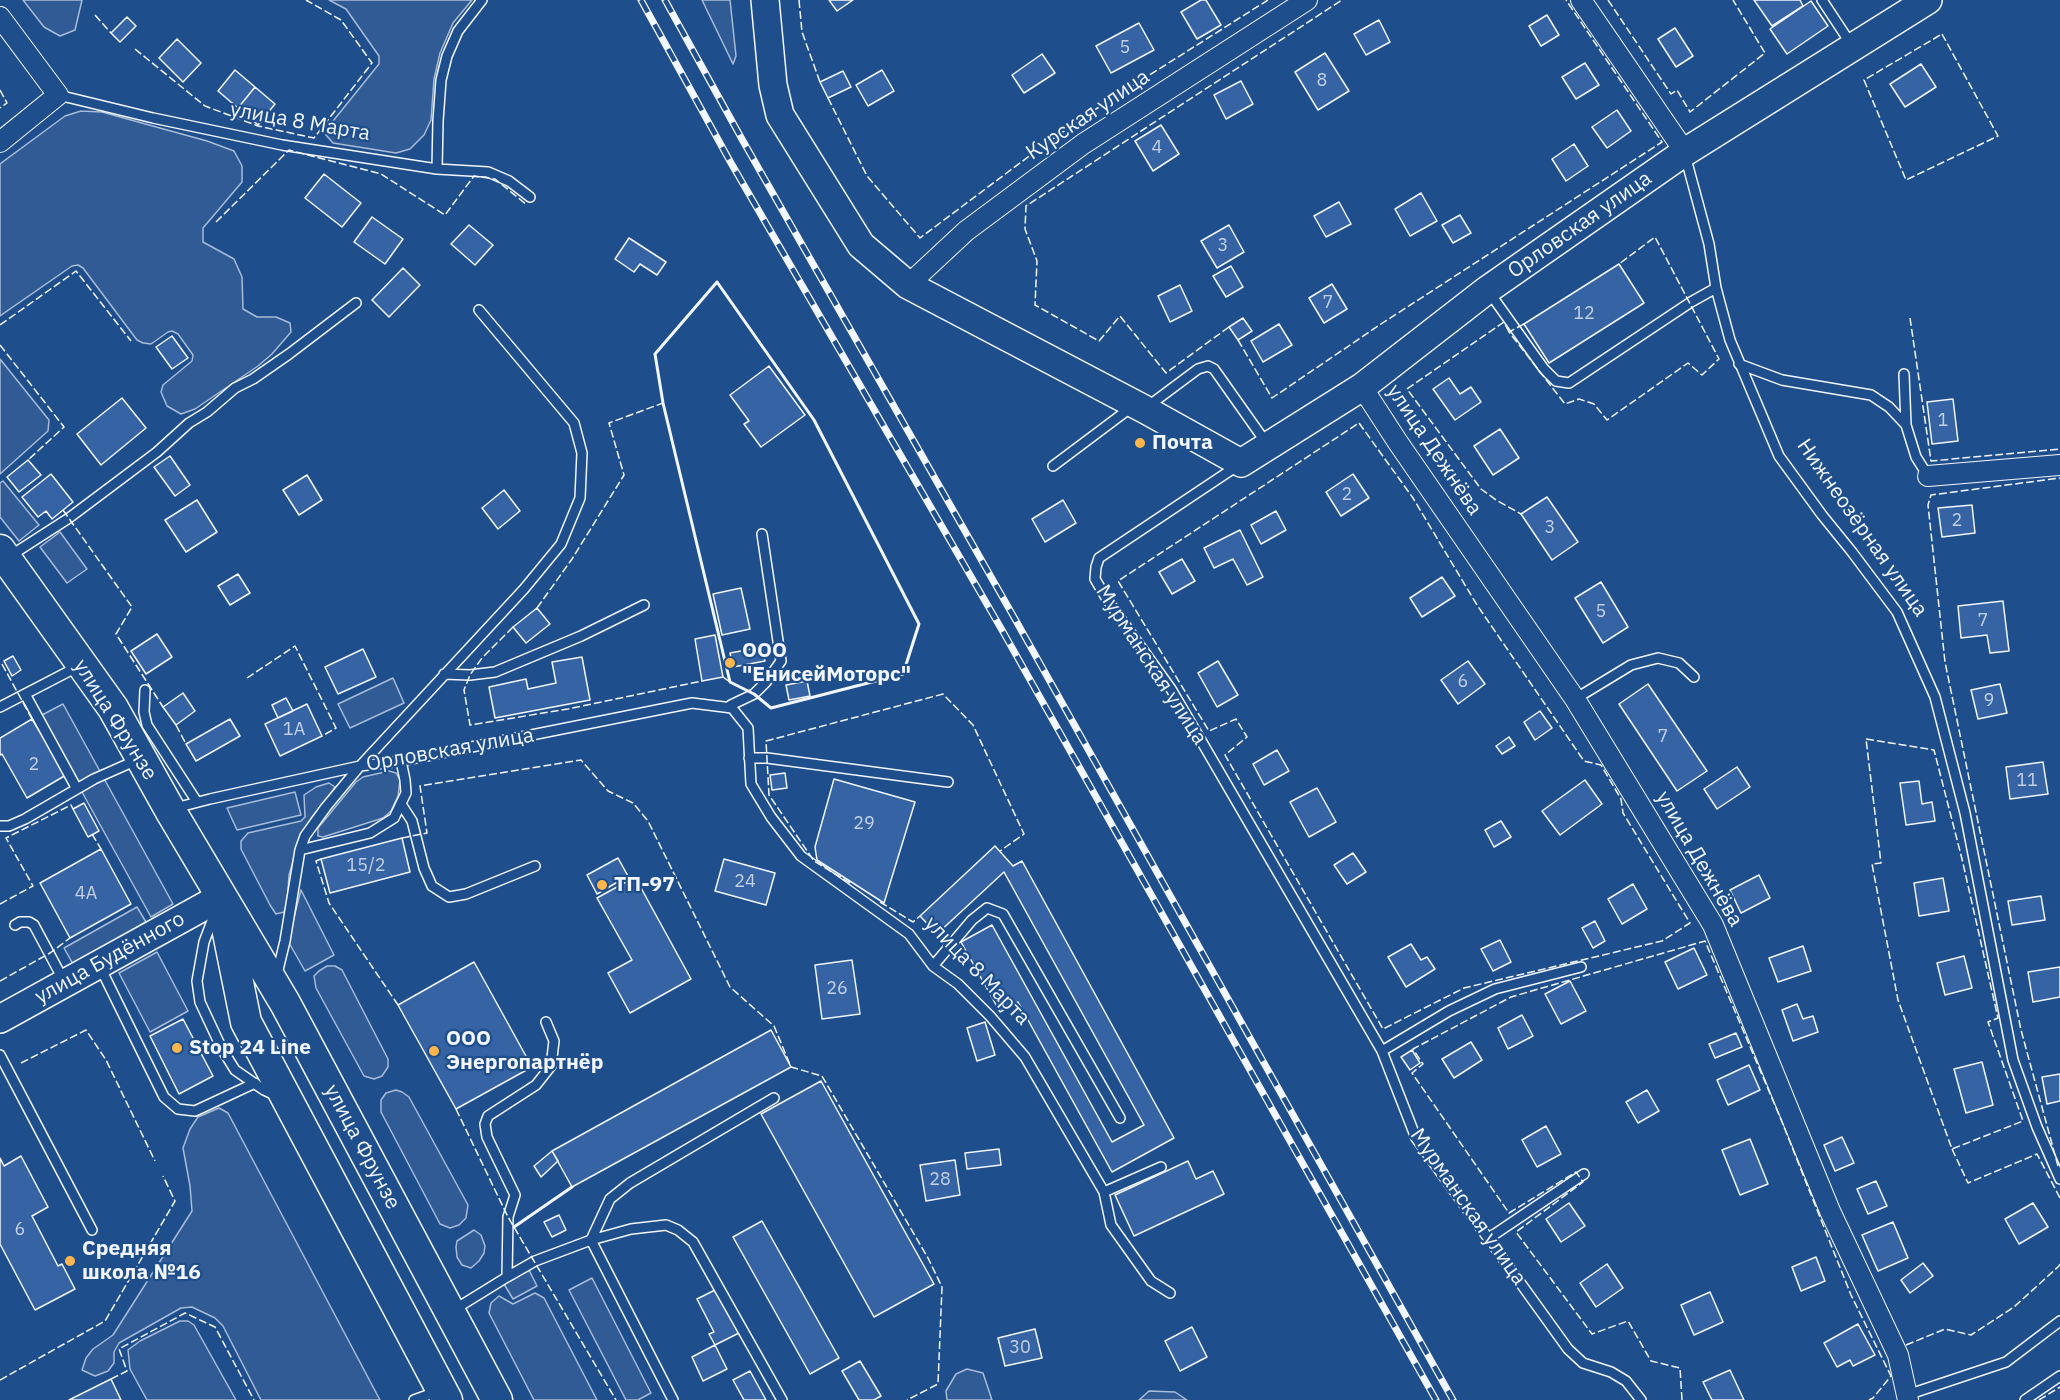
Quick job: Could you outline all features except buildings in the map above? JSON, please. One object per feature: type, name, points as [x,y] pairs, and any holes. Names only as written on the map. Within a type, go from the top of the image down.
[{"type":"main road","points":[[765,0],[773,85],[780,115],[861,245],[908,285],[1241,463]]},
{"type":"main road","name":"Орловская улица","points":[[1241,463],[1362,387],[1487,290],[1685,152],[1928,0]]},
{"type":"main road","name":"улица Фрунзе","points":[[3,554],[113,708],[141,759],[183,806],[221,897],[305,1037],[497,1400]]},
{"type":"main road","name":"улица Фрунзе","points":[[221,897],[246,1022],[444,1395]]},
{"type":"main road","name":"улица Будённого","points":[[0,1019],[221,897]]},
{"type":"street","name":"Курская улица","points":[[908,285],[966,231],[1083,144],[1307,0]]},
{"type":"street","name":"Нижнеозёрная улица","points":[[1581,0],[1685,152]]},
{"type":"street","points":[[0,17],[58,95],[0,142]]},
{"type":"street","name":"улица Дежнёва","points":[[1362,387],[1575,699],[1713,925],[1830,1211],[1898,1354],[1908,1397]]},
{"type":"street","points":[[1928,476],[2060,465]]},
{"type":"lane","points":[[438,169],[441,80],[447,56],[458,31],[482,0]]},
{"type":"lane","points":[[1822,0],[1853,46]]},
{"type":"lane","name":"улица 8 Марта","points":[[58,95],[282,145],[438,169],[488,172],[509,181],[530,197]]},
{"type":"lane","name":"Нижнеозёрная улица","points":[[1685,152],[1709,244],[1716,288],[1730,339],[1779,456],[1897,612],[1935,697],[1965,813],[2013,1060],[2037,1127],[2060,1179]]},
{"type":"lane","points":[[1487,290],[1544,369],[1556,381],[1569,383],[1691,302],[1716,288]]},
{"type":"lane","points":[[3,554],[69,518],[157,452],[189,423],[207,412],[235,388],[253,379],[289,354],[356,303]]},
{"type":"lane","points":[[274,985],[285,941],[300,850],[305,836],[360,766],[524,589],[561,544],[580,498],[582,453],[574,423],[479,310]]},
{"type":"lane","points":[[1739,364],[1782,380],[1871,395],[1889,407],[1906,425]]},
{"type":"lane","points":[[1053,466],[1198,369],[1208,366],[1214,369],[1268,446]]},
{"type":"lane","points":[[1904,374],[1906,425],[1916,457],[1928,476]]},
{"type":"lane","name":"Мурманская улица","points":[[1241,463],[1100,558],[1096,567],[1095,579],[1108,601],[1171,689],[1382,1051],[1416,1138],[1568,1349],[1583,1363],[1611,1372],[1626,1381],[1641,1400]]},
{"type":"lane","points":[[732,708],[731,705],[754,694],[781,661],[762,534]]},
{"type":"lane","points":[[444,674],[470,675],[495,672],[581,636],[644,604]]},
{"type":"lane","points":[[1575,699],[1631,665],[1658,658],[1679,663],[1694,677]]},
{"type":"lane","points":[[0,707],[81,665]]},
{"type":"lane","points":[[145,690],[144,712],[147,725],[183,806]]},
{"type":"lane","points":[[25,694],[77,789]]},
{"type":"lane","name":"Орловская улица","points":[[183,806],[360,766],[401,761],[692,703],[732,708]]},
{"type":"lane","name":"улица 8 Марта","points":[[732,708],[748,728],[751,784],[760,801],[801,856],[909,934],[933,966],[966,992],[1025,1057],[1104,1192],[1111,1226],[1151,1281],[1170,1293]]},
{"type":"lane","points":[[749,758],[767,758],[948,782]]},
{"type":"lane","points":[[0,826],[9,826],[25,819],[122,765],[141,759]]},
{"type":"lane","points":[[300,850],[370,833],[394,818],[406,793],[401,761]]},
{"type":"lane","points":[[401,804],[412,821],[424,868],[432,886],[449,897],[466,894],[535,866]]},
{"type":"lane","points":[[221,897],[202,951],[197,981],[200,1002],[222,1049],[235,1070],[264,1090],[288,1100]]},
{"type":"lane","points":[[933,966],[972,920],[987,908],[1003,914],[1120,1118]]},
{"type":"lane","points":[[15,925],[20,922],[29,922],[34,925],[66,983]]},
{"type":"lane","points":[[99,965],[164,1097],[178,1109],[195,1111],[255,1083]]},
{"type":"lane","points":[[1382,1051],[1449,1011],[1495,988],[1581,967]]},
{"type":"lane","points":[[507,1277],[508,1217],[515,1195],[487,1137],[485,1124],[488,1116],[536,1084],[551,1066],[554,1041],[546,1022]]},
{"type":"lane","points":[[0,1055],[92,1230]]},
{"type":"lane","points":[[591,1240],[610,1199],[630,1183],[774,1098]]},
{"type":"lane","points":[[1104,1192],[1161,1167]]},
{"type":"lane","points":[[1489,1238],[1584,1174]]},
{"type":"lane","points":[[450,1312],[535,1261],[591,1240],[631,1229],[666,1225],[678,1230],[693,1242],[782,1400]]},
{"type":"lane","points":[[591,1240],[674,1400]]},
{"type":"lane","points":[[1908,1397],[2006,1362],[2060,1321]]},
{"type":"lane","points":[[2025,1400],[2060,1376]]},
{"type":"lane","points":[[414,1400],[444,1395]]},
{"type":"shaded area","points":[[23,0],[82,0],[75,30],[60,36],[44,27]]},
{"type":"shaded area","points":[[329,0],[472,0],[453,23],[440,53],[434,79],[431,120],[424,135],[410,149],[396,153],[333,143],[326,135],[329,126],[379,64],[379,56],[346,9]]},
{"type":"shaded area","points":[[702,0],[730,0],[736,56],[733,64]]},
{"type":"shaded area","points":[[81,111],[102,112],[207,141],[234,151],[242,166],[242,182],[203,228],[203,242],[234,259],[242,277],[243,309],[257,317],[276,317],[290,323],[291,332],[258,366],[195,409],[181,414],[167,406],[161,392],[163,385],[192,361],[193,355],[178,334],[172,331],[151,344],[137,340],[83,268],[78,265],[72,266],[0,316],[0,164],[65,116]]},
{"type":"shaded area","points":[[0,359],[49,420],[48,431],[0,474]]},
{"type":"shaded area","points":[[3,481],[39,525],[19,541],[0,517],[0,483]]},
{"type":"shaded area","points":[[60,532],[87,569],[67,583],[40,547]]},
{"type":"shaded area","points":[[393,678],[404,703],[350,728],[338,704]]},
{"type":"shaded area","points":[[63,704],[173,904],[151,917],[40,716]]},
{"type":"shaded area","points":[[389,771],[396,773],[400,780],[398,796],[391,811],[383,818],[323,837],[318,836],[318,828],[356,782],[363,777]]},
{"type":"shaded area","points":[[329,783],[335,787],[301,835],[289,875],[287,904],[284,912],[276,914],[241,849],[241,841],[248,833],[301,821],[305,817],[304,795],[316,787]]},
{"type":"shaded area","points":[[295,792],[301,815],[237,830],[227,808]]},
{"type":"shaded area","points":[[301,890],[334,955],[305,971],[288,941]]},
{"type":"shaded area","points":[[137,907],[146,922],[73,964],[64,948]]},
{"type":"shaded area","points":[[157,952],[188,1011],[150,1032],[119,973]]},
{"type":"shaded area","points":[[327,966],[335,966],[342,970],[388,1059],[388,1067],[382,1076],[374,1079],[364,1076],[316,988],[314,976]]},
{"type":"shaded area","points":[[396,1090],[409,1097],[468,1205],[466,1218],[459,1225],[450,1228],[440,1224],[381,1112],[381,1100],[386,1093]]},
{"type":"shaded area","points":[[219,1108],[228,1113],[380,1400],[261,1400],[223,1326],[215,1318],[192,1307],[181,1308],[119,1343],[114,1352],[114,1363],[108,1371],[95,1376],[82,1370],[86,1358],[93,1349],[113,1335],[192,1211],[183,1148],[190,1129],[198,1117]]},
{"type":"shaded area","points":[[474,1230],[481,1235],[485,1246],[479,1261],[471,1268],[462,1265],[457,1257],[456,1247],[457,1241]]},
{"type":"shaded area","points":[[529,1270],[537,1286],[513,1299],[504,1284]]},
{"type":"shaded area","points":[[592,1278],[651,1393],[638,1400],[626,1400],[569,1290]]},
{"type":"shaded area","points":[[535,1293],[544,1298],[597,1400],[534,1400],[489,1313],[491,1303],[499,1296],[513,1304]]},
{"type":"shaded area","points":[[180,1321],[188,1321],[194,1325],[236,1400],[147,1400],[130,1369],[128,1350],[140,1341]]},
{"type":"shaded area","points":[[967,1369],[983,1373],[992,1400],[947,1400],[946,1391],[956,1374]]},
{"type":"shaded area","points":[[1149,1391],[1175,1392],[1187,1400],[1139,1400]]},
{"type":"railway","points":[[641,0],[731,163],[1002,630],[1436,1400]]},
{"type":"railway","points":[[665,0],[1453,1400]]},
{"type":"fence","points":[[135,49],[205,106],[258,126],[314,138],[372,63],[341,20],[306,0]]},
{"type":"fence","points":[[799,0],[802,32],[820,82]]},
{"type":"fence","points":[[828,98],[867,176],[920,238],[1088,114],[1268,0]]},
{"type":"fence","points":[[1229,327],[1166,373],[1120,316],[1099,341],[1035,305],[1037,261],[1025,229],[1026,206],[1342,0]]},
{"type":"fence","points":[[1238,340],[1272,398],[1381,324],[1662,142],[1566,0]]},
{"type":"fence","points":[[1608,0],[1671,94],[1677,90],[1690,112],[1765,53],[1733,0]]},
{"type":"fence","points":[[95,15],[111,33]]},
{"type":"fence","points":[[1942,34],[1998,136],[1906,180],[1864,80],[1942,34]]},
{"type":"fence","points":[[0,90],[7,103],[0,108]]},
{"type":"fence","points":[[216,222],[289,150],[381,174],[445,215],[474,176],[495,179],[527,205]]},
{"type":"fence","points":[[1524,324],[1509,332],[1565,404],[1579,399],[1594,404],[1607,420],[1688,363],[1702,375],[1719,359],[1655,237],[1619,264]]},
{"type":"fence","points":[[0,325],[76,271],[131,341]]},
{"type":"fence","points":[[1910,318],[1931,461],[2060,449]]},
{"type":"fence","points":[[1509,332],[1504,322],[1407,389],[1481,489],[1521,514]]},
{"type":"fence","points":[[0,345],[64,427],[28,460]]},
{"type":"fence","points":[[537,608],[572,559],[624,475],[609,423],[663,403]]},
{"type":"fence","points":[[1359,423],[1413,498],[1477,605],[1584,761],[1601,765],[1621,799],[1623,813],[1690,923],[1662,941],[1464,988],[1383,1029],[1225,755],[1247,737],[1236,719],[1209,731],[1118,581],[1359,423]]},
{"type":"fence","points":[[2058,1166],[2021,1030],[1945,662],[1928,505],[1931,495],[2060,478]]},
{"type":"fence","points":[[63,510],[132,607],[116,634],[163,707]]},
{"type":"fence","points":[[513,627],[482,658],[470,675],[464,690],[470,725],[568,709],[702,681]]},
{"type":"fence","points":[[247,678],[295,646],[336,728],[322,736]]},
{"type":"fence","points":[[2,664],[32,719]]},
{"type":"fence","points":[[723,677],[730,682]]},
{"type":"fence","points":[[850,883],[814,861],[769,795],[766,741],[943,694],[973,725],[1024,834],[1000,851]]},
{"type":"fence","points":[[176,725],[186,744]]},
{"type":"fence","points":[[1866,739],[1934,750],[1962,859],[1998,1018],[1988,1022],[2023,1121],[1952,1149],[1898,1000],[1872,864],[1881,863],[1866,739]]},
{"type":"fence","points":[[402,838],[427,833],[420,786],[581,760],[608,791],[633,803],[648,821],[730,987],[774,1026],[791,1067],[822,1076],[928,1258],[942,1287],[938,1384],[907,1400]]},
{"type":"fence","points":[[0,904],[33,886],[6,838],[71,805],[73,809]]},
{"type":"fence","points":[[92,834],[101,849]]},
{"type":"fence","points":[[321,859],[316,861],[329,903],[398,1005]]},
{"type":"fence","points":[[880,902],[913,922],[920,916]]},
{"type":"fence","points":[[0,981],[50,953],[70,938]]},
{"type":"fence","points":[[1682,1400],[1680,1368],[1651,1361],[1628,1321],[1592,1334],[1516,1232],[1583,1182],[1576,1172],[1509,1213],[1412,1073],[1423,1064],[1413,1049],[1511,997],[1705,941],[1780,1117],[1851,1295],[1891,1376],[1869,1400]]},
{"type":"fence","points":[[21,1063],[86,1030],[106,1060],[155,1161]]},
{"type":"fence","points":[[456,1109],[508,1217],[616,1400]]},
{"type":"fence","points":[[1952,1149],[1968,1183],[2037,1154],[2060,1198]]},
{"type":"fence","points":[[0,1380],[105,1321],[175,1201],[163,1176]]},
{"type":"fence","points":[[1906,1345],[1945,1329],[1971,1335],[2014,1307],[2060,1264]]},
{"type":"fence","points":[[111,1379],[127,1371],[119,1349],[185,1313],[215,1327],[254,1400]]},
{"type":"fence","points":[[2039,1400],[2060,1387]]},
{"type":"wall","points":[[717,282],[814,420],[919,624],[903,674],[771,708],[754,694],[730,682],[663,403],[655,354],[717,282]]},
{"type":"wall","points":[[514,1227],[572,1187]]},
{"type":"place","name":"Почта","points":[[1140,443]]},
{"type":"place","name":"ООО \"ЕнисейМоторс\"","points":[[730,663]]},
{"type":"place","name":"ТП-97","points":[[602,885]]},
{"type":"place","name":"Stop 24 Line","points":[[177,1048]]},
{"type":"place","name":"ООО Энергопартнёр","points":[[434,1051]]},
{"type":"place","name":"Средняя школа №16","points":[[70,1261]]}]
